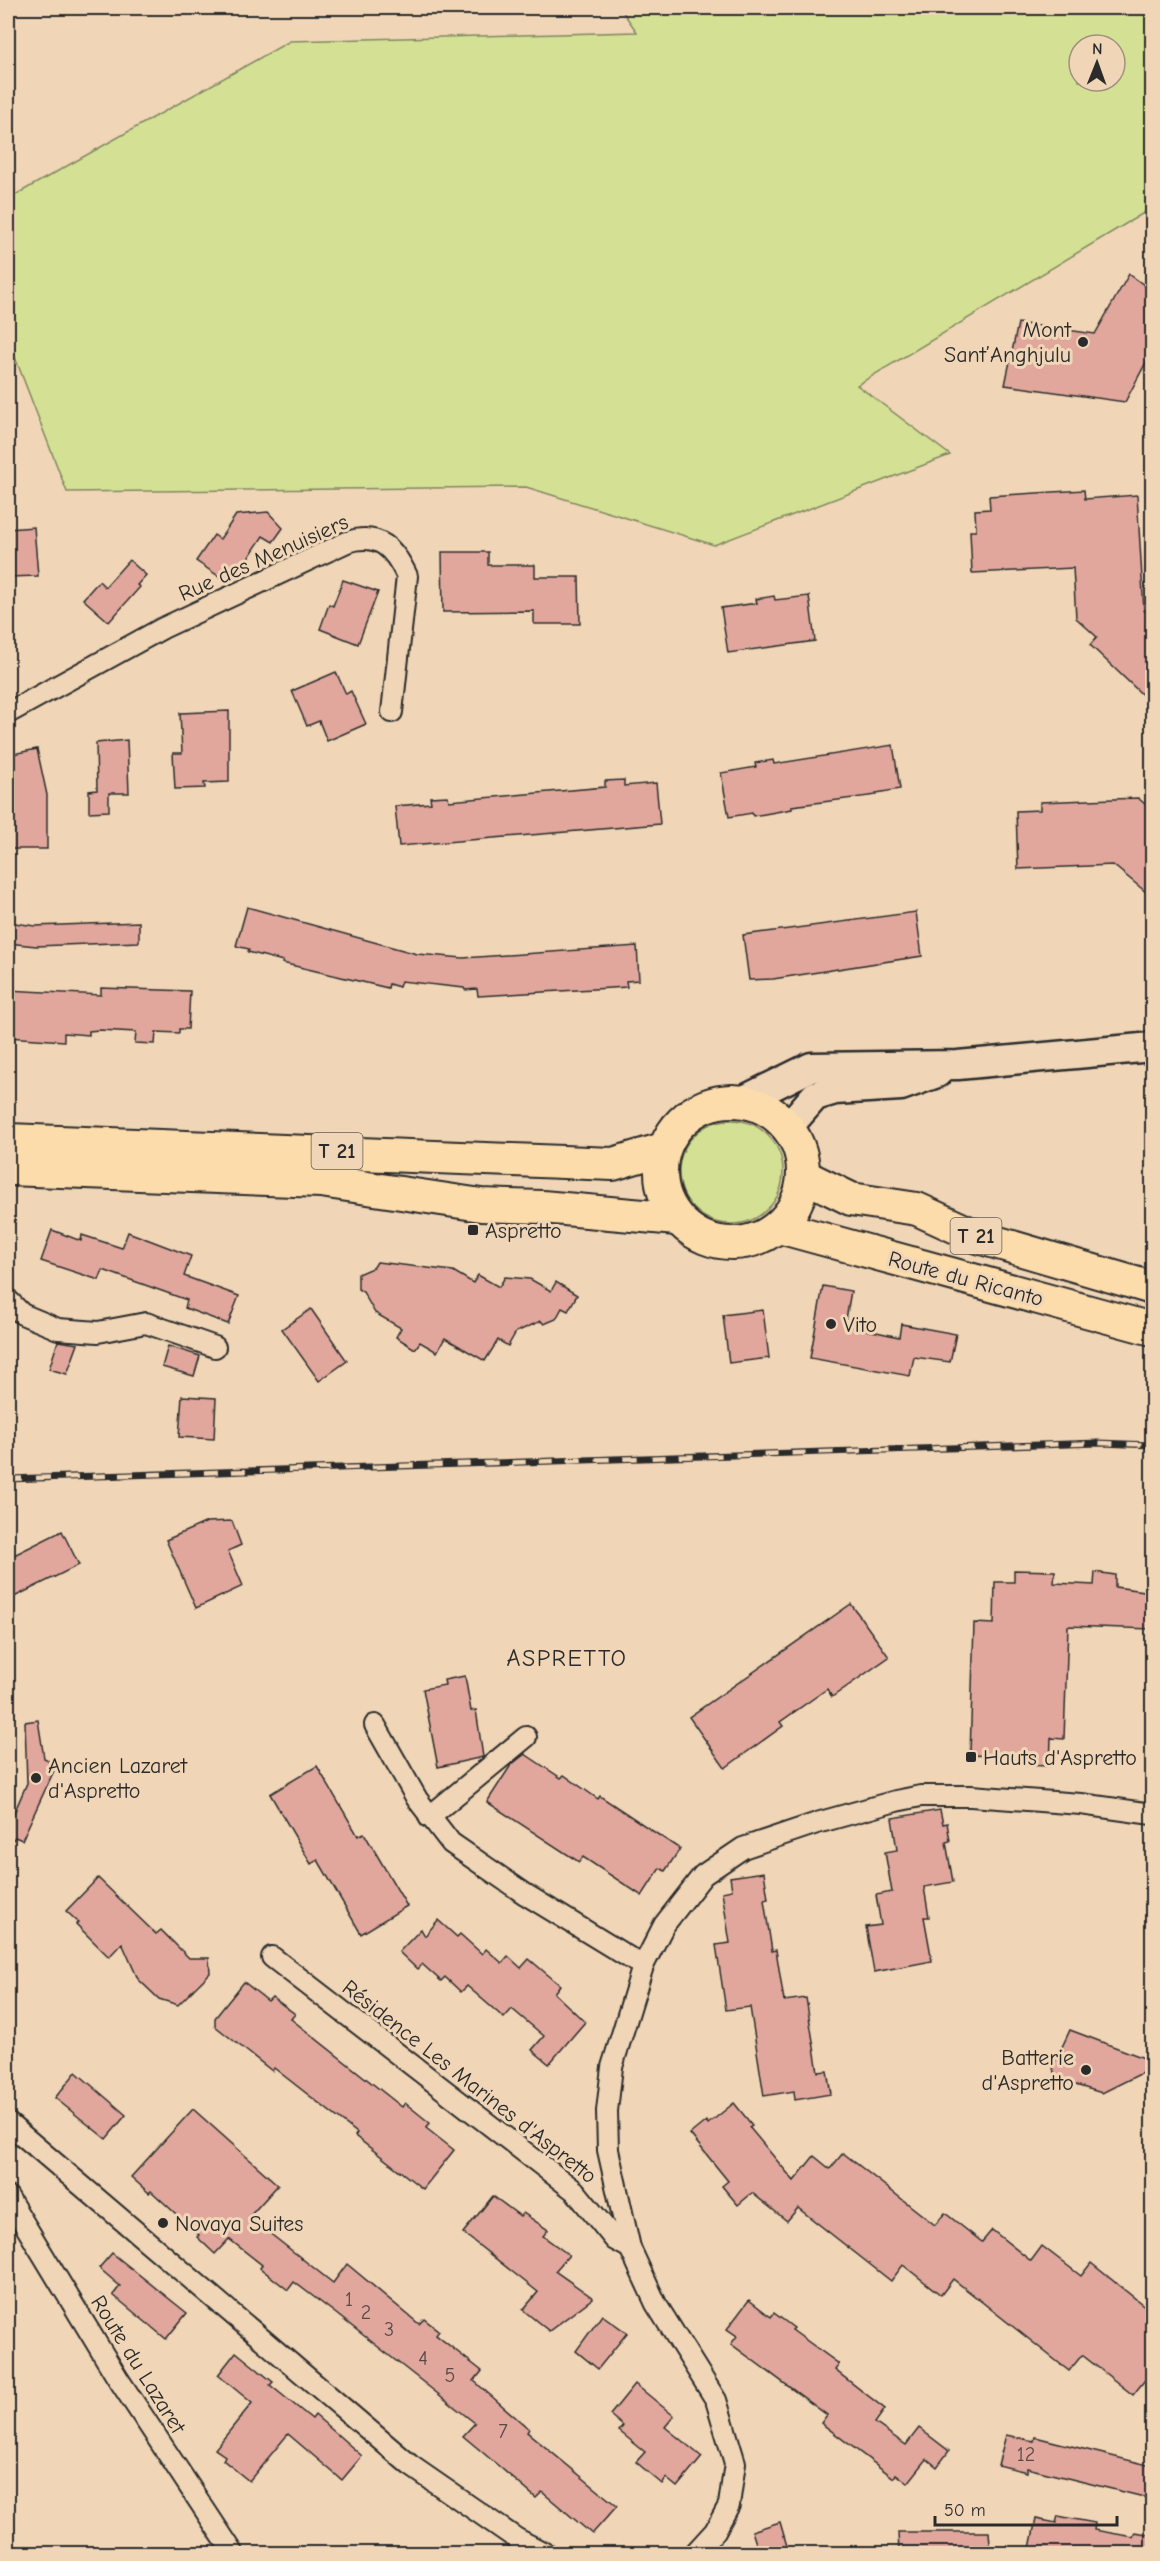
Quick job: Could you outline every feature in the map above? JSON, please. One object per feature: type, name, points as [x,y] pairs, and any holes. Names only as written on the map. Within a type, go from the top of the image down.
[{"type":"main road","points":[[742,1101],[811,1067],[958,1065],[1152,1047]]},
{"type":"main road","points":[[788,1127],[815,1096],[835,1090],[901,1086],[958,1065]]},
{"type":"main road","points":[[722,1101],[742,1101],[760,1106],[775,1115],[788,1127],[800,1150],[804,1176],[796,1204],[779,1227],[760,1239],[739,1244],[705,1240],[677,1220],[664,1198],[659,1173],[663,1149],[672,1131],[686,1116],[703,1106],[722,1101]]},
{"type":"main road","name":"T 21","points":[[8,1140],[613,1164],[663,1149]]},
{"type":"main road","name":"T 21","points":[[8,1169],[321,1181],[481,1205],[542,1207],[677,1220]]},
{"type":"main road","name":"Route du Ricanto","points":[[804,1176],[851,1199],[917,1209],[978,1237],[1152,1288]]},
{"type":"main road","name":"Route du Ricanto","points":[[779,1227],[1152,1329]]},
{"type":"street","name":"Rue des Menuisiers","points":[[8,714],[163,628],[346,542],[362,537],[391,548],[398,556],[407,576],[392,712]]},
{"type":"street","points":[[8,1300],[22,1314],[58,1329],[98,1332],[146,1323],[215,1347]]},
{"type":"street","points":[[375,1725],[429,1817],[451,1843],[525,1894],[643,1965]]},
{"type":"street","points":[[429,1817],[526,1737]]},
{"type":"street","points":[[694,2553],[715,2531],[729,2505],[735,2463],[716,2400],[656,2304],[630,2248],[608,2150],[607,2111],[612,2067],[643,1965],[664,1925],[703,1875],[743,1848],[817,1823],[896,1801],[921,1796],[971,1796],[1081,1804],[1152,1814]]},
{"type":"street","name":"Résidence Les Marines d'Aspretto","points":[[272,1957],[566,2184],[589,2206],[615,2240],[630,2248]]},
{"type":"street","points":[[8,2124],[410,2464],[517,2539],[546,2553]]},
{"type":"street","name":"Route du Lazaret","points":[[8,2197],[117,2377],[234,2553]]},
{"type":"green space","points":[[620,8],[1152,8],[1152,208],[857,385],[950,455],[714,545],[526,487],[67,492],[8,339],[8,199],[290,41],[637,32]]},
{"type":"green space","points":[[731,1120],[751,1124],[768,1135],[779,1152],[783,1172],[779,1192],[768,1209],[751,1220],[731,1224],[711,1220],[694,1209],[683,1192],[679,1172],[683,1152],[694,1135],[711,1124]]},
{"type":"building","name":"Mont Sant’Anghjulu","points":[[1129,274],[1152,291],[1152,351],[1125,402],[1005,385],[1018,323],[1095,334]]},
{"type":"building","points":[[1084,490],[1085,499],[1137,495],[1144,611],[1152,611],[1152,704],[1090,645],[1097,637],[1076,618],[1073,568],[972,573],[970,531],[976,531],[975,510],[990,509],[989,496]]},
{"type":"building","points":[[268,512],[283,528],[273,542],[263,536],[239,572],[234,569],[226,581],[196,561],[214,535],[220,539],[236,515]]},
{"type":"building","points":[[34,527],[38,576],[8,577],[8,529]]},
{"type":"building","points":[[442,552],[488,552],[488,565],[535,565],[535,577],[579,577],[580,624],[534,624],[534,611],[443,612]]},
{"type":"building","points":[[129,560],[146,575],[137,585],[140,587],[109,622],[83,599],[99,581],[105,587]]},
{"type":"building","points":[[343,580],[378,592],[358,644],[320,629],[329,604],[333,606]]},
{"type":"building","points":[[774,596],[775,600],[809,596],[815,641],[728,653],[721,608],[757,603],[756,599]]},
{"type":"building","points":[[336,672],[346,694],[351,691],[366,724],[327,741],[319,721],[307,726],[292,691]]},
{"type":"building","points":[[229,711],[229,782],[204,783],[205,788],[175,789],[173,753],[182,753],[180,713]]},
{"type":"building","points":[[127,740],[129,793],[109,793],[109,811],[89,812],[89,791],[97,790],[96,743]]},
{"type":"building","points":[[893,745],[900,789],[876,793],[877,795],[792,806],[792,809],[753,816],[752,813],[729,817],[721,773],[756,767],[755,763],[773,760],[774,764]]},
{"type":"building","points":[[37,749],[47,795],[47,849],[8,849],[8,755]]},
{"type":"building","points":[[624,780],[624,786],[656,783],[660,824],[399,846],[395,806],[431,803],[430,797],[448,796],[449,801],[605,787],[605,781]]},
{"type":"building","points":[[1138,798],[1152,810],[1152,897],[1113,865],[1018,869],[1016,811],[1040,810],[1040,802]]},
{"type":"building","points":[[247,907],[417,954],[463,958],[637,946],[639,980],[626,981],[627,987],[478,996],[477,989],[465,990],[464,988],[401,981],[399,987],[389,984],[388,988],[282,963],[283,961],[248,952],[249,949],[236,946]]},
{"type":"building","points":[[916,912],[922,956],[773,979],[749,980],[743,935]]},
{"type":"building","points":[[8,922],[35,926],[139,922],[139,942],[36,946],[8,943]]},
{"type":"building","points":[[101,988],[190,991],[188,1029],[179,1029],[179,1033],[156,1032],[155,1044],[135,1043],[136,1032],[99,1030],[89,1031],[89,1035],[64,1033],[64,1041],[8,1037],[8,990],[101,995]]},
{"type":"building","points":[[52,1230],[81,1241],[82,1235],[122,1248],[128,1232],[191,1256],[184,1276],[239,1296],[228,1324],[185,1308],[187,1300],[103,1270],[99,1280],[41,1261]]},
{"type":"building","points":[[377,1262],[453,1271],[473,1283],[478,1275],[499,1287],[505,1277],[530,1279],[551,1291],[556,1282],[577,1295],[568,1311],[562,1308],[556,1319],[544,1324],[541,1321],[516,1332],[508,1346],[498,1340],[485,1361],[445,1338],[437,1352],[420,1342],[415,1349],[396,1337],[401,1328],[375,1313],[363,1292],[358,1289],[358,1274],[374,1267]]},
{"type":"building","points":[[823,1286],[851,1291],[845,1325],[899,1337],[901,1324],[956,1334],[950,1362],[914,1357],[910,1376],[810,1358]]},
{"type":"building","points":[[311,1309],[347,1361],[319,1381],[282,1329]]},
{"type":"building","points":[[763,1310],[769,1358],[729,1363],[723,1315]]},
{"type":"building","points":[[58,1341],[78,1344],[67,1374],[49,1369]]},
{"type":"building","points":[[168,1346],[200,1356],[194,1376],[162,1367]]},
{"type":"building","points":[[182,1396],[216,1398],[214,1439],[179,1437]]},
{"type":"building","points":[[232,1521],[241,1545],[228,1551],[243,1586],[196,1608],[166,1540],[207,1522]]},
{"type":"building","points":[[62,1531],[79,1565],[8,1600],[8,1558]]},
{"type":"building","points":[[1014,1570],[1055,1571],[1054,1583],[1094,1585],[1095,1572],[1115,1575],[1115,1587],[1152,1592],[1152,1629],[1068,1626],[1064,1739],[1051,1738],[1050,1766],[1022,1765],[1022,1757],[970,1755],[974,1623],[994,1624],[995,1582],[1014,1582]]},
{"type":"building","points":[[851,1604],[889,1657],[832,1697],[827,1689],[780,1722],[783,1726],[725,1768],[689,1717]]},
{"type":"building","points":[[465,1676],[471,1711],[476,1710],[483,1757],[438,1767],[423,1689],[445,1685],[444,1680]]},
{"type":"building","name":"Ancien Lazaret d'Aspretto","points":[[38,1720],[44,1758],[57,1764],[22,1840],[15,1837],[9,1845],[8,1827],[27,1783],[25,1722]]},
{"type":"building","points":[[525,1754],[561,1778],[564,1775],[598,1799],[600,1796],[680,1849],[665,1871],[660,1868],[642,1896],[583,1857],[579,1862],[487,1802],[511,1765]]},
{"type":"building","points":[[317,1766],[358,1836],[364,1833],[407,1906],[361,1934],[318,1860],[311,1864],[270,1794]]},
{"type":"building","points":[[940,1810],[943,1824],[947,1823],[950,1841],[946,1842],[953,1882],[924,1887],[929,1917],[924,1917],[932,1961],[874,1972],[866,1927],[881,1925],[876,1895],[892,1892],[885,1852],[897,1850],[892,1818]]},
{"type":"building","points":[[764,1872],[768,1899],[764,1900],[772,1951],[776,1950],[784,2001],[806,1998],[818,2072],[827,2071],[831,2094],[795,2100],[794,2091],[764,2096],[750,2007],[726,2010],[716,1945],[730,1943],[722,1892],[732,1890],[730,1877]]},
{"type":"building","points":[[98,1878],[156,1934],[161,1930],[189,1958],[209,1958],[210,1973],[178,2005],[159,1999],[138,1979],[122,1943],[109,1957],[66,1911]]},
{"type":"building","points":[[438,1920],[457,1937],[460,1934],[482,1954],[486,1949],[502,1963],[508,1956],[521,1968],[529,1959],[560,1985],[554,1993],[585,2022],[549,2064],[532,2050],[544,2036],[512,2009],[504,2018],[467,1986],[461,1992],[445,1977],[441,1981],[422,1964],[417,1969],[399,1952],[421,1929],[425,1936]]},
{"type":"building","points":[[244,1982],[268,2001],[272,1997],[295,2014],[291,2019],[402,2107],[405,2103],[430,2123],[426,2128],[454,2150],[423,2189],[355,2136],[357,2133],[274,2068],[272,2071],[215,2026],[215,2018]]},
{"type":"building","name":"Batterie d'Aspretto","points":[[1070,2030],[1152,2061],[1152,2068],[1102,2093],[1059,2080],[1054,2073],[1053,2066]]},
{"type":"building","points":[[76,2072],[126,2115],[106,2139],[55,2098]]},
{"type":"building","points":[[734,2103],[752,2125],[749,2127],[794,2181],[814,2156],[830,2169],[843,2153],[935,2225],[945,2213],[982,2242],[992,2230],[1031,2261],[1042,2246],[1081,2276],[1091,2263],[1152,2312],[1152,2371],[1133,2395],[1082,2355],[1069,2371],[953,2279],[941,2295],[903,2265],[891,2281],[798,2208],[787,2221],[752,2193],[738,2205],[722,2186],[728,2181],[690,2134],[706,2121],[708,2124]]},
{"type":"building","points":[[193,2109],[278,2185],[249,2217],[333,2283],[347,2264],[419,2324],[424,2319],[439,2331],[436,2335],[482,2371],[474,2381],[529,2429],[527,2432],[617,2506],[592,2534],[542,2492],[536,2498],[463,2436],[475,2423],[335,2313],[294,2282],[288,2290],[260,2268],[262,2265],[229,2239],[215,2254],[197,2237],[199,2235],[151,2191],[149,2193],[131,2177]]},
{"type":"building","points":[[493,2196],[520,2216],[523,2213],[548,2230],[543,2236],[569,2255],[555,2271],[593,2298],[549,2331],[523,2310],[538,2292],[463,2233]]},
{"type":"building","points":[[112,2253],[187,2313],[166,2339],[113,2295],[120,2286],[99,2268]]},
{"type":"building","points":[[749,2300],[771,2317],[774,2313],[794,2328],[792,2330],[839,2364],[835,2370],[885,2409],[875,2423],[906,2445],[919,2428],[949,2451],[937,2467],[927,2459],[908,2483],[896,2474],[894,2478],[821,2423],[827,2415],[731,2344],[737,2336],[727,2329]]},
{"type":"building","points":[[602,2315],[627,2333],[598,2369],[576,2351]]},
{"type":"building","points":[[236,2352],[273,2382],[270,2385],[312,2419],[315,2415],[362,2456],[342,2480],[288,2434],[249,2481],[223,2460],[225,2456],[215,2449],[252,2403],[218,2375]]},
{"type":"building","points":[[635,2384],[674,2416],[665,2427],[702,2457],[677,2487],[666,2478],[662,2484],[636,2462],[645,2452],[619,2431],[623,2426],[610,2415]]},
{"type":"building","points":[[1006,2435],[1034,2441],[1035,2437],[1152,2466],[1152,2499],[1027,2468],[1027,2472],[998,2465]]},
{"type":"building","points":[[1058,2516],[1095,2523],[1094,2530],[1133,2537],[1135,2532],[1152,2535],[1152,2553],[1029,2553],[1036,2519],[1056,2523]]},
{"type":"building","points":[[780,2522],[789,2553],[759,2553],[752,2531]]},
{"type":"building","points":[[898,2532],[989,2532],[990,2545],[984,2553],[899,2553]]},
{"type":"railway","points":[[8,1479],[1099,1443],[1152,1445]]},
{"type":"place","name":"Mont Sant’Anghjulu","points":[[1083,342]]},
{"type":"place","name":"Aspretto","points":[[473,1230]]},
{"type":"place","name":"Vito","points":[[831,1324]]},
{"type":"place","name":"Hauts d'Aspretto","points":[[971,1757]]},
{"type":"place","name":"Ancien Lazaret d'Aspretto","points":[[36,1778]]},
{"type":"place","name":"Batterie d'Aspretto","points":[[1086,2070]]},
{"type":"place","name":"Novaya Suites","points":[[163,2223]]},
{"type":"district","name":"ASPRETTO","points":[[567,1658]]}]
